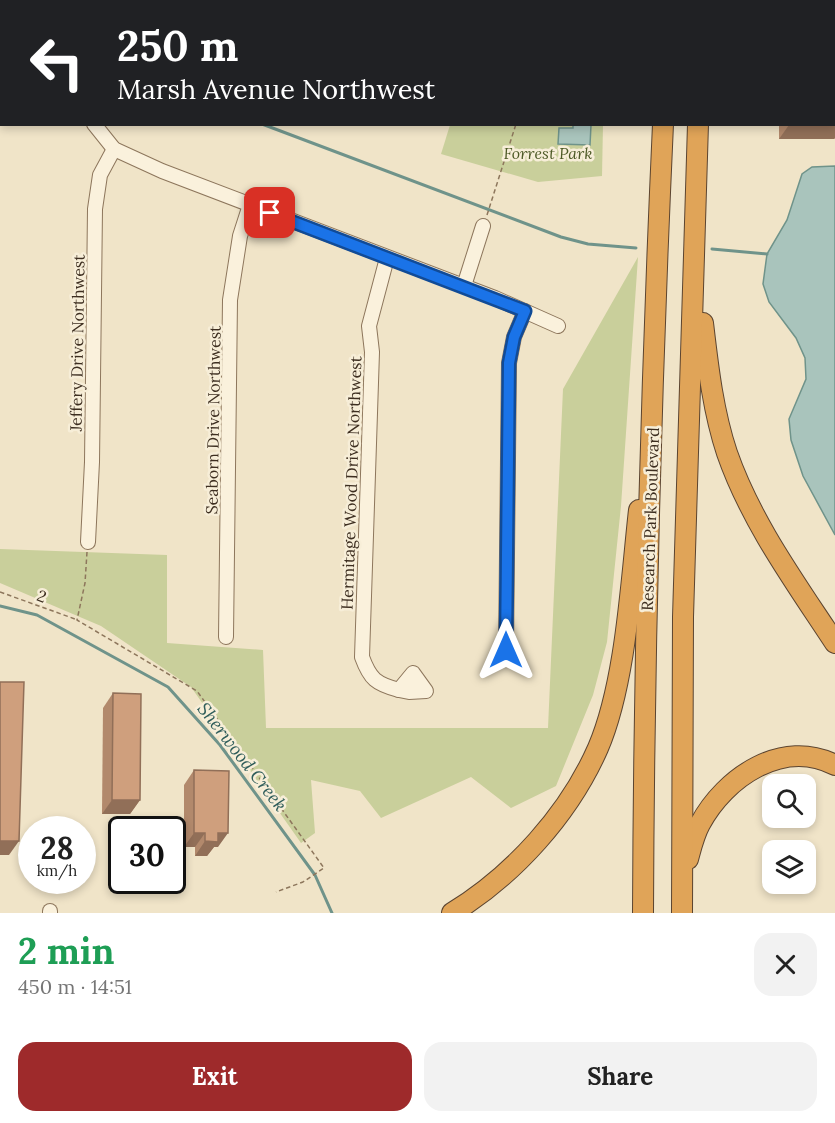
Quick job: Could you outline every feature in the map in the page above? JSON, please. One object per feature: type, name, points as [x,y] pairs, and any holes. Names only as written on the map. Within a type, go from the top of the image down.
[{"type":"highway","name":"Research Park Boulevard","points":[[643,913],[646,674],[663,126]]},
{"type":"highway","points":[[681,913],[683,595],[698,126]]},
{"type":"highway","points":[[695,266],[711,388],[727,453],[762,531],[835,642]]},
{"type":"highway","points":[[452,913],[472,901],[512,867],[543,833],[570,798],[598,747],[619,672],[654,376]]},
{"type":"highway","points":[[682,876],[699,825],[727,786],[751,770],[783,757],[821,758],[835,765]]},
{"type":"street","points":[[96,126],[114,149],[162,171],[464,286],[558,326]]},
{"type":"street","name":"Jeffery Drive Northwest","points":[[88,542],[92,451],[95,209],[100,175],[114,149]]},
{"type":"street","name":"Seaborn Drive Northwest","points":[[226,637],[230,300],[240,236],[250,205]]},
{"type":"street","points":[[464,286],[485,221]]},
{"type":"street","name":"Hermitage Wood Drive Northwest","points":[[387,258],[369,326],[372,352],[370,468],[362,657],[369,676],[386,687],[399,690]]},
{"type":"street","points":[[506,650],[509,363],[514,337],[525,311]]},
{"type":"path","points":[[485,221],[515,126]]},
{"type":"path","points":[[77,620],[85,583],[88,542]]},
{"type":"path","name":"2","points":[[0,592],[77,620],[197,691],[324,868],[303,882],[276,892]]},
{"type":"green space","name":"Forrest Park","points":[[450,126],[603,126],[602,176],[538,182],[441,154]]},
{"type":"green space","points":[[638,257],[621,506],[607,642],[593,695],[556,786],[511,808],[471,777],[381,818],[360,791],[311,780],[315,833],[301,843],[191,687],[101,626],[0,583],[0,549],[167,555],[167,643],[263,650],[266,728],[548,728],[563,389]]},
{"type":"water","points":[[573,126],[591,126],[590,145],[558,144],[559,128],[573,128]]},
{"type":"water","points":[[835,166],[835,535],[803,476],[791,440],[789,419],[806,379],[805,358],[796,338],[769,302],[763,284],[767,254],[787,220],[802,174],[812,167]]},
{"type":"building","points":[[0,682],[24,682],[18,841],[0,841]]},
{"type":"building","points":[[113,693],[141,694],[140,800],[112,800]]},
{"type":"building","points":[[194,770],[229,771],[228,833],[218,833],[218,842],[205,841],[205,833],[194,833]]},
{"type":"waterway","points":[[267,126],[561,237],[588,244],[636,248]]},
{"type":"waterway","points":[[712,249],[767,254]]},
{"type":"waterway","name":"Sherwood Creek","points":[[0,606],[37,615],[168,687],[220,745],[315,875],[332,913]]},
{"type":"route","points":[[270,213],[525,311],[514,337],[509,363],[506,650]]}]
